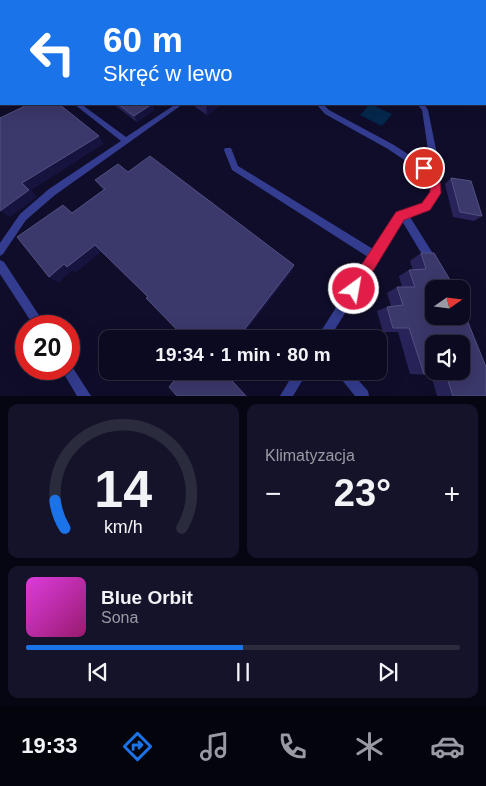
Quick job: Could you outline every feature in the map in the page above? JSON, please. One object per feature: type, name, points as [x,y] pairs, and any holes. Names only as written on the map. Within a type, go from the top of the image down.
[{"type":"lane","points":[[78,105],[126,141]]},
{"type":"lane","points":[[0,251],[23,216],[52,192],[179,105]]},
{"type":"lane","points":[[320,105],[327,112],[391,147],[435,176]]},
{"type":"lane","points":[[328,330],[400,216],[426,206],[436,193],[434,159],[425,110],[421,105]]},
{"type":"lane","points":[[228,150],[235,168],[375,256]]},
{"type":"lane","points":[[403,214],[438,273]]},
{"type":"lane","points":[[0,265],[33,315]]},
{"type":"lane","points":[[74,380],[85,396]]},
{"type":"lane","points":[[286,396],[296,380]]},
{"type":"lane","points":[[350,380],[363,396]]},
{"type":"water","points":[[369,105],[392,114],[382,126],[360,115]]},
{"type":"building","points":[[27,105],[60,105],[99,136],[22,183],[29,190],[0,211],[0,118]]},
{"type":"building","points":[[119,105],[150,105],[134,116]]},
{"type":"building","points":[[150,156],[294,265],[244,330],[177,330],[146,298],[148,297],[95,245],[67,267],[64,264],[49,277],[17,237],[63,205],[72,213],[105,189],[95,180],[118,164],[128,172]]},
{"type":"building","points":[[451,178],[471,181],[482,216],[460,212]]},
{"type":"building","points":[[421,253],[434,253],[450,280],[425,280],[425,325],[469,325],[486,367],[486,396],[453,396],[448,380],[470,380],[470,335],[425,335],[424,374],[409,328],[393,328],[387,307],[403,305],[397,287],[415,287],[409,270],[426,269]]},
{"type":"building","points":[[175,380],[231,380],[246,396],[177,396],[169,387]]},
{"type":"route","points":[[354,289],[400,216],[426,206],[436,193],[435,176],[424,168]]}]
